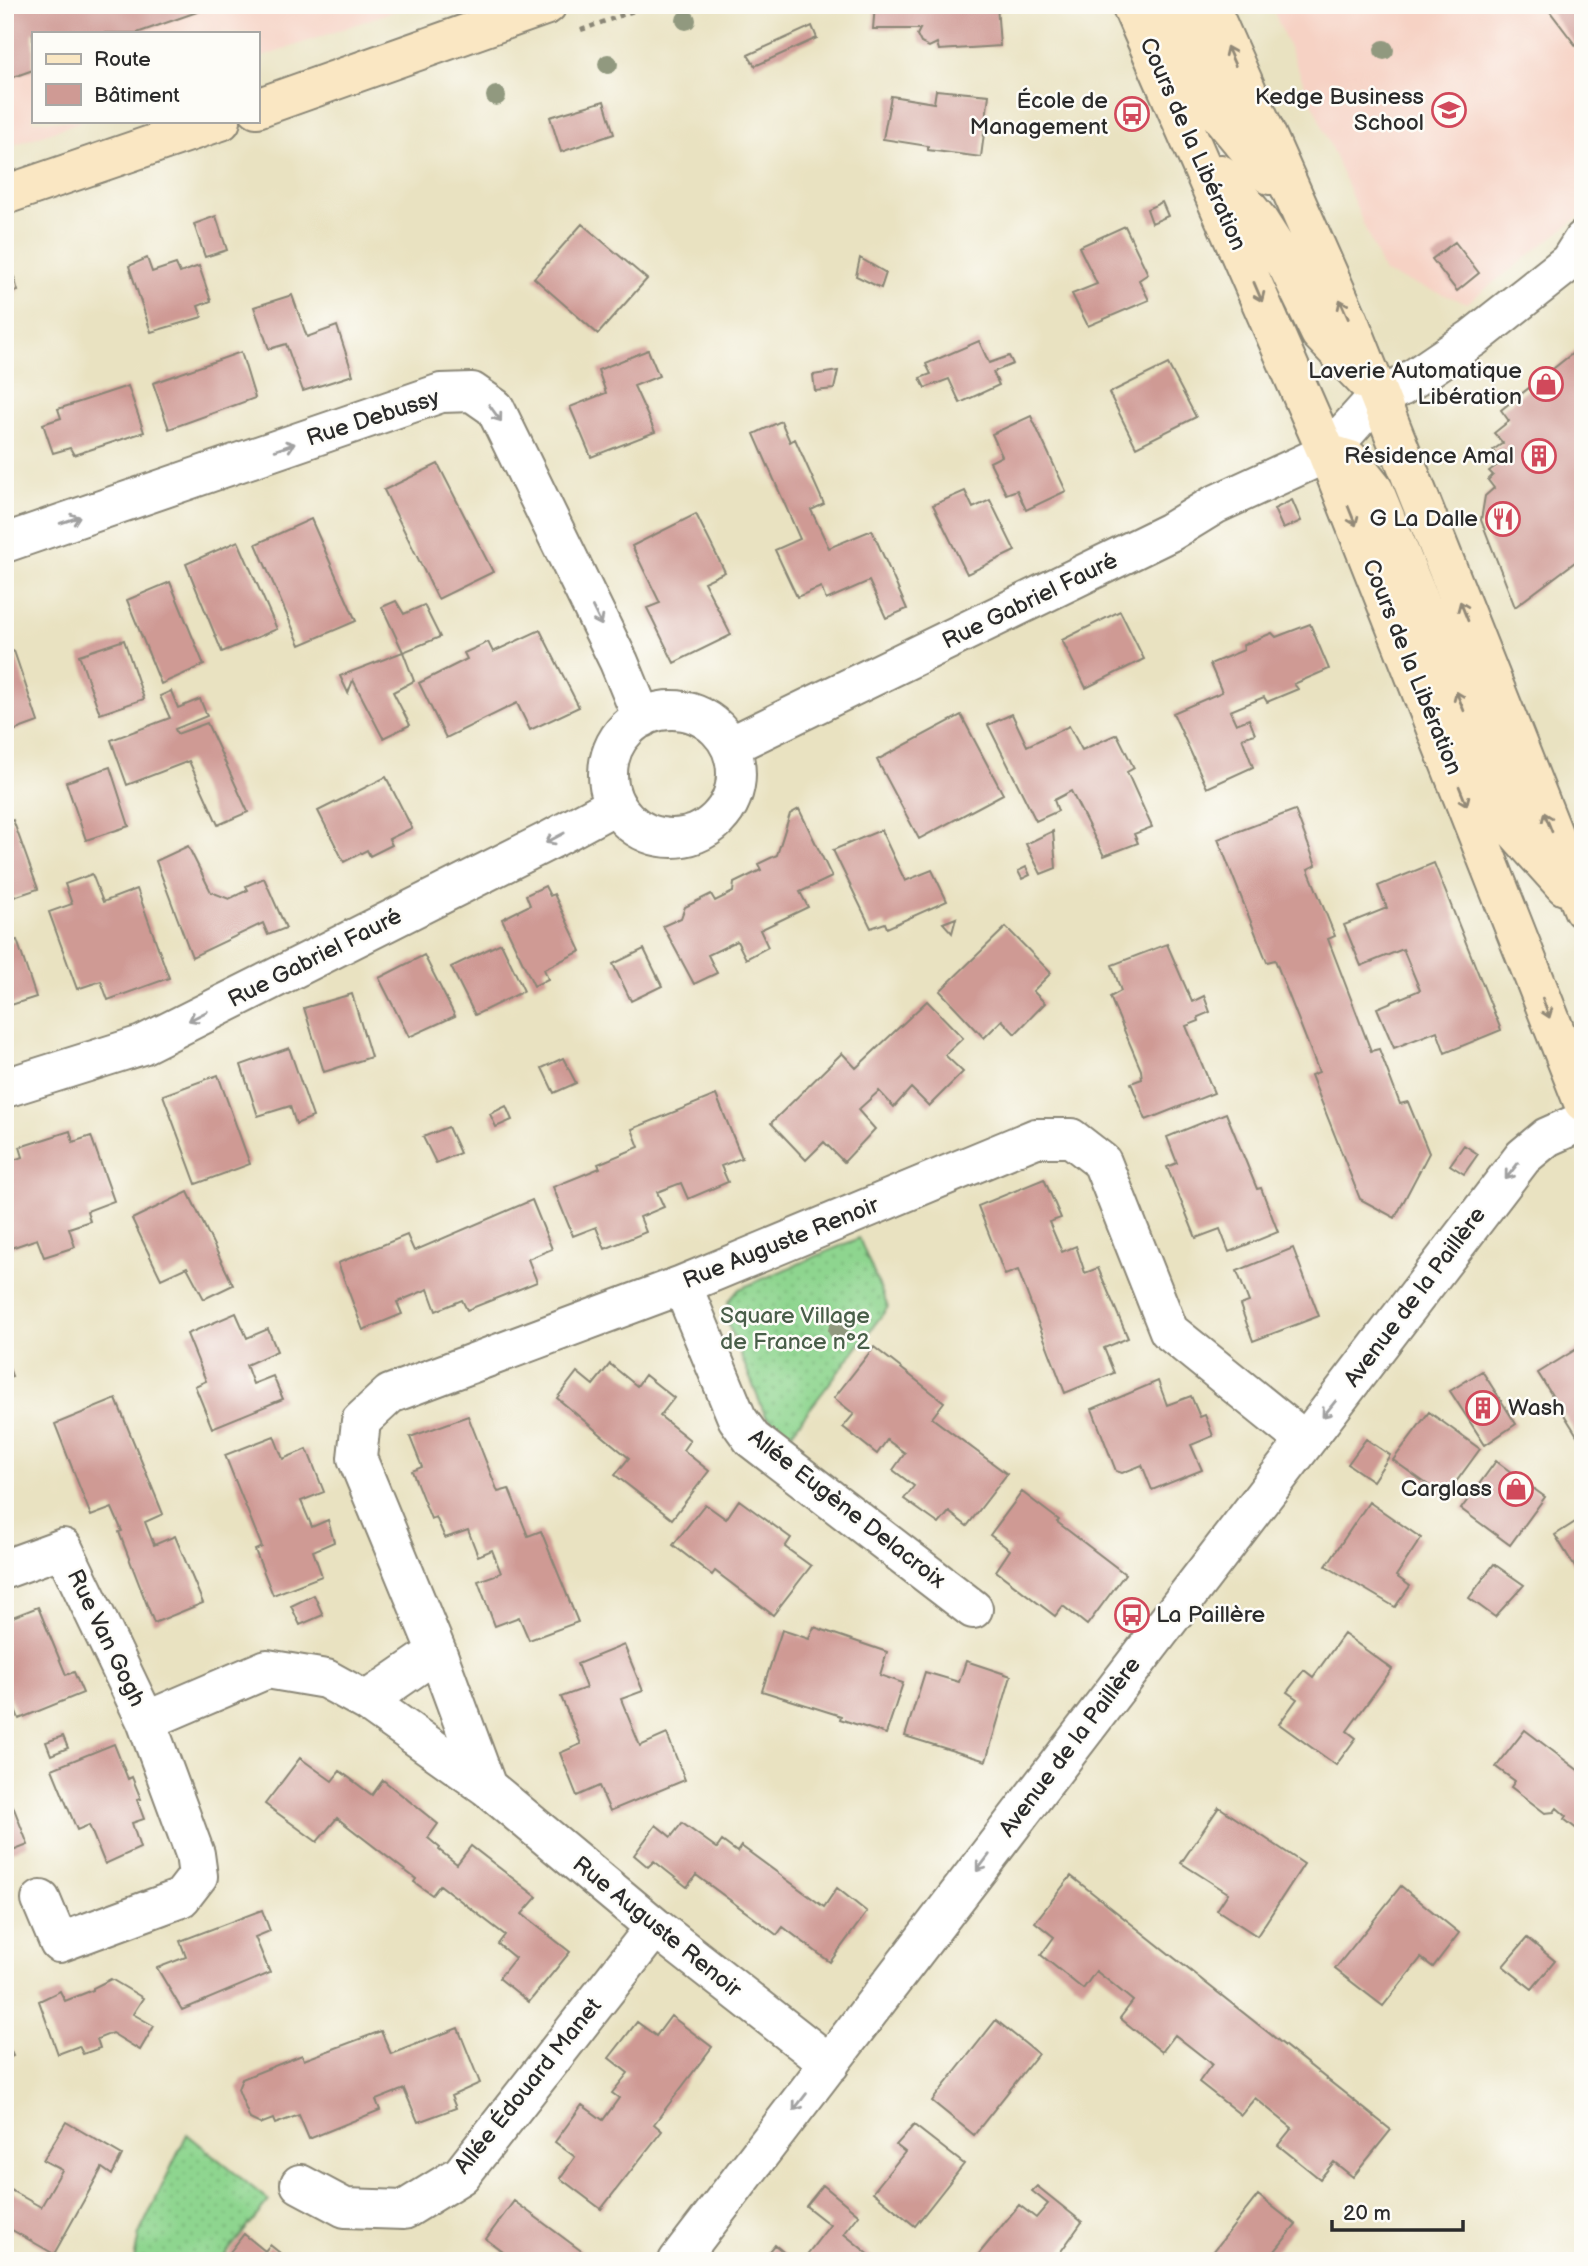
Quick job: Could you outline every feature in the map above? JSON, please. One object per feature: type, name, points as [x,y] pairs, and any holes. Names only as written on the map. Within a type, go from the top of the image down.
[{"type":"main road","points":[[259,107],[547,5]]},
{"type":"main road","name":"Cours de la Libération","points":[[1131,5],[1328,453],[1583,1102]]},
{"type":"main road","points":[[1169,5],[1215,109],[1300,212]]},
{"type":"main road","points":[[1209,5],[1349,321],[1582,906]]},
{"type":"main road","points":[[5,195],[218,122]]},
{"type":"main road","points":[[1186,134],[1258,220],[1288,267],[1320,333],[1379,394]]},
{"type":"main road","points":[[1328,453],[1350,460],[1374,490],[1512,827],[1582,906]]},
{"type":"street","points":[[1328,453],[1379,394],[1401,387],[1437,364],[1578,260]]},
{"type":"street","name":"Rue Debussy","points":[[5,542],[442,393],[472,392],[495,408],[619,662],[642,718]]},
{"type":"street","name":"Rue Gabriel Fauré","points":[[730,746],[1170,532],[1235,495],[1328,453]]},
{"type":"street","points":[[661,710],[682,710],[701,717],[718,729],[730,746],[736,768],[735,790],[725,810],[711,827],[691,837],[669,839],[647,835],[629,823],[615,805],[608,786],[608,766],[614,746],[625,730],[642,718],[661,710]]},
{"type":"street","name":"Rue Gabriel Fauré","points":[[5,1088],[142,1045],[615,805]]},
{"type":"street","name":"Avenue de la Paillère","points":[[678,2261],[1523,1157],[1547,1137],[1583,1121]]},
{"type":"street","name":"Rue Auguste Renoir","points":[[487,1787],[438,1652],[358,1458],[361,1421],[390,1394],[682,1284],[1036,1138],[1071,1138],[1102,1162],[1169,1331],[1304,1440]]},
{"type":"street","name":"Allée Eugène Delacroix","points":[[682,1284],[737,1418],[752,1439],[973,1609]]},
{"type":"street","name":"Rue Van Gogh","points":[[5,1569],[63,1548],[146,1721],[267,1668],[326,1679],[366,1701]]},
{"type":"street","points":[[366,1701],[438,1652]]},
{"type":"street","name":"Rue Auguste Renoir","points":[[366,1701],[487,1787],[655,1927],[830,2064]]},
{"type":"street","points":[[41,1900],[59,1943],[181,1898],[198,1876],[195,1854],[146,1721]]},
{"type":"street","name":"Allée Édouard Manet","points":[[300,2184],[345,2208],[404,2210],[461,2175],[655,1927]]},
{"type":"shaded area","points":[[5,5],[411,5],[259,58],[259,32],[32,32],[32,122],[79,122],[5,148]]},
{"type":"shaded area","name":"Kedge Business School","points":[[1271,5],[1583,5],[1583,214],[1467,303],[1384,273]]},
{"type":"green space","name":"Square Village de France n°2","points":[[859,1238],[888,1307],[789,1436],[765,1415],[725,1316],[729,1301],[739,1289]]},
{"type":"green space","points":[[187,2134],[269,2201],[220,2261],[134,2261],[139,2234]]},
{"type":"building","points":[[5,5],[214,5],[140,32],[32,32],[32,70],[5,80]]},
{"type":"building","points":[[875,5],[997,5],[1000,46],[939,50],[937,43],[929,47],[921,43],[917,35],[920,29],[873,29]]},
{"type":"building","points":[[1545,5],[1583,5],[1583,55]]},
{"type":"building","points":[[812,26],[817,38],[755,66],[748,55]]},
{"type":"building","points":[[936,90],[989,95],[981,157],[928,150],[928,146],[883,139],[891,96],[934,103]]},
{"type":"building","points":[[604,101],[614,134],[561,152],[550,117]]},
{"type":"building","points":[[1162,202],[1168,216],[1152,223],[1147,209]]},
{"type":"building","points":[[216,216],[227,250],[205,257],[194,224]]},
{"type":"building","points":[[582,224],[647,279],[598,334],[534,278]]},
{"type":"building","points":[[1125,226],[1148,274],[1139,280],[1149,300],[1088,326],[1072,294],[1097,284],[1079,247]]},
{"type":"building","points":[[1455,242],[1479,273],[1457,291],[1432,259]]},
{"type":"building","points":[[147,258],[152,272],[176,264],[180,273],[199,266],[211,301],[198,306],[202,317],[151,332],[129,266]]},
{"type":"building","points":[[860,258],[886,273],[881,288],[856,276]]},
{"type":"building","points":[[14,277],[18,291],[5,294],[5,280]]},
{"type":"building","points":[[292,295],[307,337],[337,326],[353,375],[303,391],[286,344],[269,349],[254,307]]},
{"type":"building","points":[[979,341],[989,363],[1009,356],[1013,364],[993,372],[999,385],[960,403],[949,379],[925,388],[920,378],[931,374],[926,364]]},
{"type":"building","name":"Résidence Amal","points":[[1578,349],[1583,350],[1583,556],[1515,607],[1481,520],[1485,496],[1494,488],[1488,480],[1493,475],[1489,471],[1500,463],[1493,450],[1503,443],[1494,433],[1509,421],[1501,410]]},
{"type":"building","points":[[648,350],[659,376],[634,386],[655,432],[591,457],[570,407],[606,393],[598,370]]},
{"type":"building","points":[[241,352],[255,398],[169,429],[153,383]]},
{"type":"building","points":[[1168,364],[1196,417],[1136,447],[1109,393]]},
{"type":"building","points":[[838,371],[834,389],[815,391],[813,375]]},
{"type":"building","points":[[128,386],[144,432],[74,455],[70,448],[53,453],[43,424],[61,418],[58,409]]},
{"type":"building","points":[[1031,416],[1066,491],[1026,510],[1017,490],[1006,494],[990,462],[1002,456],[992,434]]},
{"type":"building","points":[[781,421],[790,442],[795,439],[824,504],[811,510],[829,548],[872,530],[907,609],[886,618],[869,581],[826,600],[821,587],[797,597],[775,550],[800,539],[754,434]]},
{"type":"building","points":[[438,464],[493,572],[438,599],[384,490]]},
{"type":"building","points":[[965,491],[973,508],[990,500],[1015,551],[967,574],[933,505]]},
{"type":"building","points":[[1292,500],[1301,521],[1283,529],[1274,509]]},
{"type":"building","points":[[696,514],[725,572],[704,582],[731,635],[674,663],[647,608],[660,603],[632,546]]},
{"type":"building","points":[[311,519],[356,621],[300,645],[256,544]]},
{"type":"building","points":[[238,541],[277,629],[222,652],[186,564]]},
{"type":"building","points":[[170,582],[204,665],[161,684],[127,600]]},
{"type":"building","points":[[396,601],[404,614],[424,605],[440,637],[403,652],[382,607]]},
{"type":"building","points":[[1120,611],[1144,659],[1086,688],[1062,640]]},
{"type":"building","points":[[1310,624],[1329,669],[1294,684],[1298,689],[1267,702],[1264,697],[1230,711],[1236,724],[1249,719],[1255,734],[1242,738],[1253,767],[1207,788],[1173,713],[1222,692],[1210,664],[1244,650],[1243,645],[1272,633],[1276,637]]},
{"type":"building","points":[[540,630],[579,707],[530,730],[517,703],[446,738],[419,683],[467,659],[464,653],[488,642],[493,652]]},
{"type":"building","points":[[124,640],[144,699],[100,714],[79,655]]},
{"type":"building","points":[[14,651],[38,722],[5,734],[5,654]]},
{"type":"building","points":[[403,652],[414,681],[393,692],[410,725],[383,738],[353,680],[348,693],[340,676]]},
{"type":"building","points":[[171,691],[178,708],[200,699],[207,716],[175,729],[177,734],[207,723],[248,812],[218,825],[189,761],[127,785],[111,740],[170,718],[160,696]]},
{"type":"building","points":[[1012,714],[1027,746],[1069,726],[1082,750],[1117,734],[1134,768],[1127,772],[1152,827],[1134,834],[1138,843],[1104,856],[1071,791],[1054,800],[1058,811],[1036,821],[988,725]]},
{"type":"building","points":[[961,715],[1003,794],[919,839],[877,760]]},
{"type":"building","points":[[110,767],[129,826],[86,840],[66,782]]},
{"type":"building","points":[[386,777],[412,828],[389,839],[392,845],[370,856],[367,850],[344,862],[318,811]]},
{"type":"building","points":[[799,809],[832,877],[800,892],[808,907],[760,930],[768,947],[746,959],[737,941],[708,955],[717,973],[694,984],[663,926],[681,918],[685,907],[711,894],[715,901],[733,892],[734,883],[761,870],[758,864],[777,855],[790,814]]},
{"type":"building","points":[[1295,810],[1316,865],[1308,869],[1335,936],[1328,939],[1371,1051],[1379,1049],[1400,1104],[1408,1102],[1429,1153],[1395,1218],[1360,1199],[1311,1075],[1319,1072],[1275,960],[1267,962],[1218,839]]},
{"type":"building","points":[[13,820],[38,889],[5,900],[5,823]]},
{"type":"building","points":[[881,830],[905,881],[932,870],[947,901],[887,928],[885,923],[871,928],[833,850]]},
{"type":"building","points":[[1053,831],[1056,868],[1041,874],[1026,844]]},
{"type":"building","points":[[188,846],[211,892],[229,899],[248,890],[246,886],[264,878],[286,928],[268,935],[263,923],[192,957],[156,861]]},
{"type":"building","points":[[1434,863],[1501,1030],[1445,1053],[1437,1031],[1394,1048],[1377,1008],[1420,990],[1403,949],[1361,966],[1344,925],[1387,908],[1378,886]]},
{"type":"building","points":[[1026,867],[1030,875],[1022,879],[1018,871]]},
{"type":"building","points":[[92,874],[103,902],[137,889],[169,978],[108,1000],[101,981],[77,989],[49,912],[72,904],[65,884]]},
{"type":"building","points":[[545,886],[550,896],[554,894],[581,951],[544,969],[548,979],[534,986],[502,919],[530,905],[526,895]]},
{"type":"building","points":[[956,918],[952,933],[943,923]]},
{"type":"building","points":[[1006,927],[1051,973],[1033,991],[1045,1003],[1015,1034],[1002,1020],[984,1038],[940,991]]},
{"type":"building","points":[[17,940],[36,997],[5,1007],[5,943]]},
{"type":"building","points":[[501,943],[524,991],[475,1015],[451,967]]},
{"type":"building","points":[[1167,944],[1192,1002],[1204,996],[1210,1012],[1198,1017],[1199,1021],[1186,1026],[1214,1093],[1146,1120],[1131,1083],[1142,1079],[1141,1070],[1110,997],[1121,991],[1112,965]]},
{"type":"building","points":[[644,949],[662,986],[631,1001],[613,964]]},
{"type":"building","points":[[424,955],[455,1016],[409,1037],[379,978]]},
{"type":"building","points":[[352,994],[371,1057],[324,1072],[304,1008]]},
{"type":"building","points":[[927,1001],[963,1038],[945,1055],[963,1072],[929,1106],[911,1088],[894,1107],[879,1091],[858,1110],[875,1129],[844,1162],[824,1142],[806,1160],[771,1123],[842,1053],[856,1068]]},
{"type":"building","points":[[289,1048],[313,1117],[296,1124],[290,1106],[258,1116],[241,1065]]},
{"type":"building","points":[[563,1058],[576,1083],[554,1093],[542,1068]]},
{"type":"building","points":[[218,1075],[250,1164],[196,1184],[163,1095]]},
{"type":"building","points":[[716,1095],[742,1158],[721,1166],[728,1182],[688,1199],[681,1183],[657,1192],[664,1207],[640,1217],[646,1232],[605,1249],[596,1227],[573,1236],[553,1187],[600,1168],[598,1164],[639,1147],[632,1129]]},
{"type":"building","points":[[506,1106],[512,1120],[496,1127],[490,1114]]},
{"type":"building","points":[[1226,1113],[1278,1232],[1229,1252],[1220,1229],[1196,1238],[1167,1167],[1177,1163],[1167,1137]]},
{"type":"building","points":[[448,1127],[460,1153],[436,1163],[423,1137]]},
{"type":"building","points":[[70,1131],[73,1142],[91,1136],[114,1201],[87,1211],[90,1221],[69,1228],[75,1247],[44,1257],[37,1239],[5,1250],[5,1146],[10,1161],[23,1157],[20,1147]]},
{"type":"building","points":[[1464,1145],[1478,1154],[1464,1174],[1450,1165]]},
{"type":"building","points":[[1044,1179],[1061,1218],[1049,1222],[1062,1252],[1076,1246],[1085,1273],[1098,1268],[1128,1338],[1104,1348],[1114,1373],[1065,1393],[1018,1270],[1005,1275],[978,1206]]},
{"type":"building","points":[[188,1192],[233,1285],[204,1299],[187,1267],[161,1279],[132,1219]]},
{"type":"building","points":[[532,1200],[552,1249],[528,1259],[537,1282],[467,1310],[462,1300],[436,1311],[428,1289],[397,1302],[402,1314],[363,1330],[338,1263],[407,1235],[414,1251]]},
{"type":"building","points":[[1293,1248],[1319,1316],[1253,1341],[1240,1305],[1249,1302],[1237,1271]]},
{"type":"building","points":[[236,1313],[247,1338],[268,1329],[277,1351],[246,1365],[253,1384],[273,1376],[283,1399],[212,1428],[195,1386],[206,1381],[187,1334]]},
{"type":"building","points":[[1583,1345],[1583,1445],[1538,1373]]},
{"type":"building","points":[[874,1347],[944,1402],[932,1418],[1007,1474],[967,1526],[949,1512],[939,1524],[904,1499],[914,1486],[893,1470],[905,1453],[887,1440],[877,1454],[843,1427],[854,1414],[834,1398]]},
{"type":"building","points":[[5,1357],[12,1376],[5,1378]]},
{"type":"building","points":[[610,1364],[637,1386],[645,1375],[674,1398],[660,1416],[690,1440],[683,1450],[709,1471],[672,1519],[615,1475],[629,1458],[557,1398],[577,1372],[593,1385]]},
{"type":"building","name":"Wash","points":[[1482,1371],[1516,1424],[1485,1445],[1450,1391]]},
{"type":"building","points":[[1158,1381],[1167,1405],[1191,1396],[1200,1417],[1205,1415],[1213,1436],[1191,1445],[1202,1470],[1152,1490],[1142,1465],[1122,1473],[1116,1471],[1092,1409]]},
{"type":"building","points":[[116,1399],[163,1514],[145,1522],[154,1545],[175,1536],[203,1603],[154,1623],[112,1508],[91,1516],[55,1424]]},
{"type":"building","points":[[1429,1412],[1480,1449],[1445,1497],[1393,1460]]},
{"type":"building","points":[[468,1416],[498,1492],[509,1489],[528,1536],[541,1531],[578,1622],[529,1640],[519,1617],[495,1626],[478,1581],[501,1573],[492,1550],[478,1556],[468,1530],[445,1538],[436,1517],[431,1519],[412,1471],[422,1467],[410,1437]]},
{"type":"building","points":[[274,1436],[283,1459],[307,1449],[324,1492],[301,1501],[312,1527],[328,1520],[334,1542],[313,1551],[322,1576],[273,1595],[255,1550],[262,1547],[225,1455]]},
{"type":"building","points":[[1366,1439],[1390,1455],[1373,1481],[1348,1464]]},
{"type":"building","points":[[1496,1461],[1545,1497],[1510,1545],[1461,1509]]},
{"type":"building","points":[[1022,1492],[1125,1574],[1087,1625],[1063,1606],[1055,1616],[996,1571],[1010,1550],[990,1535]]},
{"type":"building","points":[[739,1500],[791,1538],[785,1547],[811,1566],[773,1615],[715,1571],[712,1575],[673,1545],[705,1504],[726,1519]]},
{"type":"building","points":[[1369,1502],[1421,1538],[1396,1576],[1410,1586],[1395,1607],[1326,1566]]},
{"type":"building","points":[[1583,1517],[1583,1580],[1555,1535]]},
{"type":"building","points":[[1494,1564],[1524,1585],[1495,1617],[1469,1598]]},
{"type":"building","points":[[314,1595],[323,1615],[300,1625],[291,1606]]},
{"type":"building","points":[[38,1607],[66,1675],[74,1672],[83,1693],[19,1719],[5,1685],[5,1620]]},
{"type":"building","points":[[814,1627],[887,1652],[880,1675],[903,1683],[886,1734],[840,1719],[841,1716],[762,1691],[782,1630],[809,1639]]},
{"type":"building","points":[[1344,1634],[1392,1669],[1347,1731],[1356,1738],[1336,1765],[1279,1724],[1297,1699],[1287,1692],[1304,1670],[1313,1677]]},
{"type":"building","points":[[624,1645],[643,1691],[621,1699],[640,1746],[667,1734],[685,1780],[610,1811],[599,1786],[577,1796],[560,1753],[581,1744],[561,1697],[586,1688],[577,1664]]},
{"type":"building","points":[[966,1661],[1011,1676],[986,1761],[905,1736],[925,1672],[959,1682]]},
{"type":"building","points":[[1525,1730],[1583,1774],[1583,1834],[1564,1819],[1566,1816],[1557,1808],[1554,1812],[1545,1813],[1511,1787],[1515,1781],[1496,1767]]},
{"type":"building","points":[[63,1736],[68,1748],[51,1755],[46,1742]]},
{"type":"building","points":[[114,1744],[128,1779],[132,1777],[141,1799],[137,1800],[144,1819],[132,1823],[140,1848],[105,1864],[89,1825],[77,1830],[52,1769]]},
{"type":"building","points":[[300,1758],[332,1781],[340,1771],[372,1795],[383,1780],[438,1824],[428,1838],[457,1864],[471,1846],[537,1897],[522,1914],[570,1952],[529,2002],[499,1978],[515,1958],[498,1944],[505,1935],[440,1885],[432,1895],[414,1882],[416,1879],[337,1818],[317,1842],[265,1804]]},
{"type":"building","points":[[13,1806],[28,1845],[5,1854],[5,1809]]},
{"type":"building","points":[[1219,1807],[1304,1864],[1257,1936],[1217,1910],[1228,1893],[1181,1863]]},
{"type":"building","points":[[682,1823],[717,1848],[722,1841],[737,1852],[741,1846],[824,1907],[837,1888],[867,1912],[830,1962],[783,1927],[777,1935],[696,1875],[687,1887],[654,1861],[648,1867],[634,1855],[656,1825],[671,1837]]},
{"type":"building","points":[[1071,1876],[1391,2130],[1353,2177],[1334,2162],[1320,2179],[1278,2145],[1292,2128],[1255,2098],[1241,2115],[1199,2082],[1212,2064],[1175,2035],[1162,2052],[1120,2018],[1133,2001],[1115,1986],[1096,1971],[1083,1989],[1041,1955],[1054,1937],[1035,1922]]},
{"type":"building","points":[[1401,1886],[1459,1933],[1433,1967],[1421,1958],[1383,2006],[1335,1969]]},
{"type":"building","points":[[262,1910],[270,1931],[255,1937],[270,1973],[182,2010],[157,1968],[186,1957],[180,1941]]},
{"type":"building","points":[[1527,1938],[1555,1961],[1532,1989],[1503,1966]]},
{"type":"building","points":[[111,1979],[143,1998],[133,2014],[154,2026],[140,2050],[112,2033],[97,2039],[100,2048],[83,2054],[79,2046],[58,2054],[39,2001],[60,1991],[65,2001],[93,1990]]},
{"type":"building","points":[[671,2016],[712,2047],[654,2124],[662,2131],[601,2209],[560,2178],[575,2157],[555,2142],[582,2105],[603,2120],[619,2098],[612,2093],[628,2073],[609,2058],[637,2022],[656,2036]]},
{"type":"building","points":[[996,2020],[1038,2054],[974,2135],[932,2101]]},
{"type":"building","points":[[458,2028],[480,2083],[451,2096],[456,2108],[418,2122],[404,2089],[376,2100],[380,2110],[309,2139],[299,2115],[275,2124],[273,2119],[260,2124],[250,2119],[238,2089],[242,2079],[302,2055],[304,2060],[381,2031],[391,2054]]},
{"type":"building","points":[[5,2038],[13,2056],[5,2060]]},
{"type":"building","points":[[66,2122],[122,2155],[112,2175],[102,2168],[54,2254],[5,2226],[5,2187],[41,2207],[62,2170],[43,2160]]},
{"type":"building","points":[[914,2125],[964,2164],[915,2226],[873,2192],[905,2152],[896,2145]]},
{"type":"building","points":[[823,2185],[859,2215],[844,2234],[877,2261],[802,2261],[830,2225],[806,2206]]},
{"type":"building","points":[[1037,2186],[1082,2222],[1054,2261],[973,2261],[1019,2205],[1036,2218],[1048,2204],[1032,2191]]},
{"type":"building","points":[[1258,2195],[1296,2225],[1267,2261],[1206,2261]]},
{"type":"building","points":[[514,2201],[584,2253],[578,2261],[497,2261],[503,2252],[486,2239]]},
{"type":"building","points":[[244,2234],[265,2251],[270,2245],[290,2261],[223,2261]]},
{"type":"building","points":[[775,2245],[794,2261],[762,2261]]},
{"type":"place","name":"Kedge Business School","points":[[1449,110]]},
{"type":"place","name":"École de Management","points":[[1132,114]]},
{"type":"place","name":"Laverie Automatique Libération","points":[[1546,384]]},
{"type":"place","name":"Résidence Amal","points":[[1539,456]]},
{"type":"place","name":"G La Dalle","points":[[1503,519]]},
{"type":"place","name":"Wash","points":[[1483,1408]]},
{"type":"place","name":"Carglass","points":[[1516,1489]]},
{"type":"place","name":"La Paillère","points":[[1132,1615]]}]
